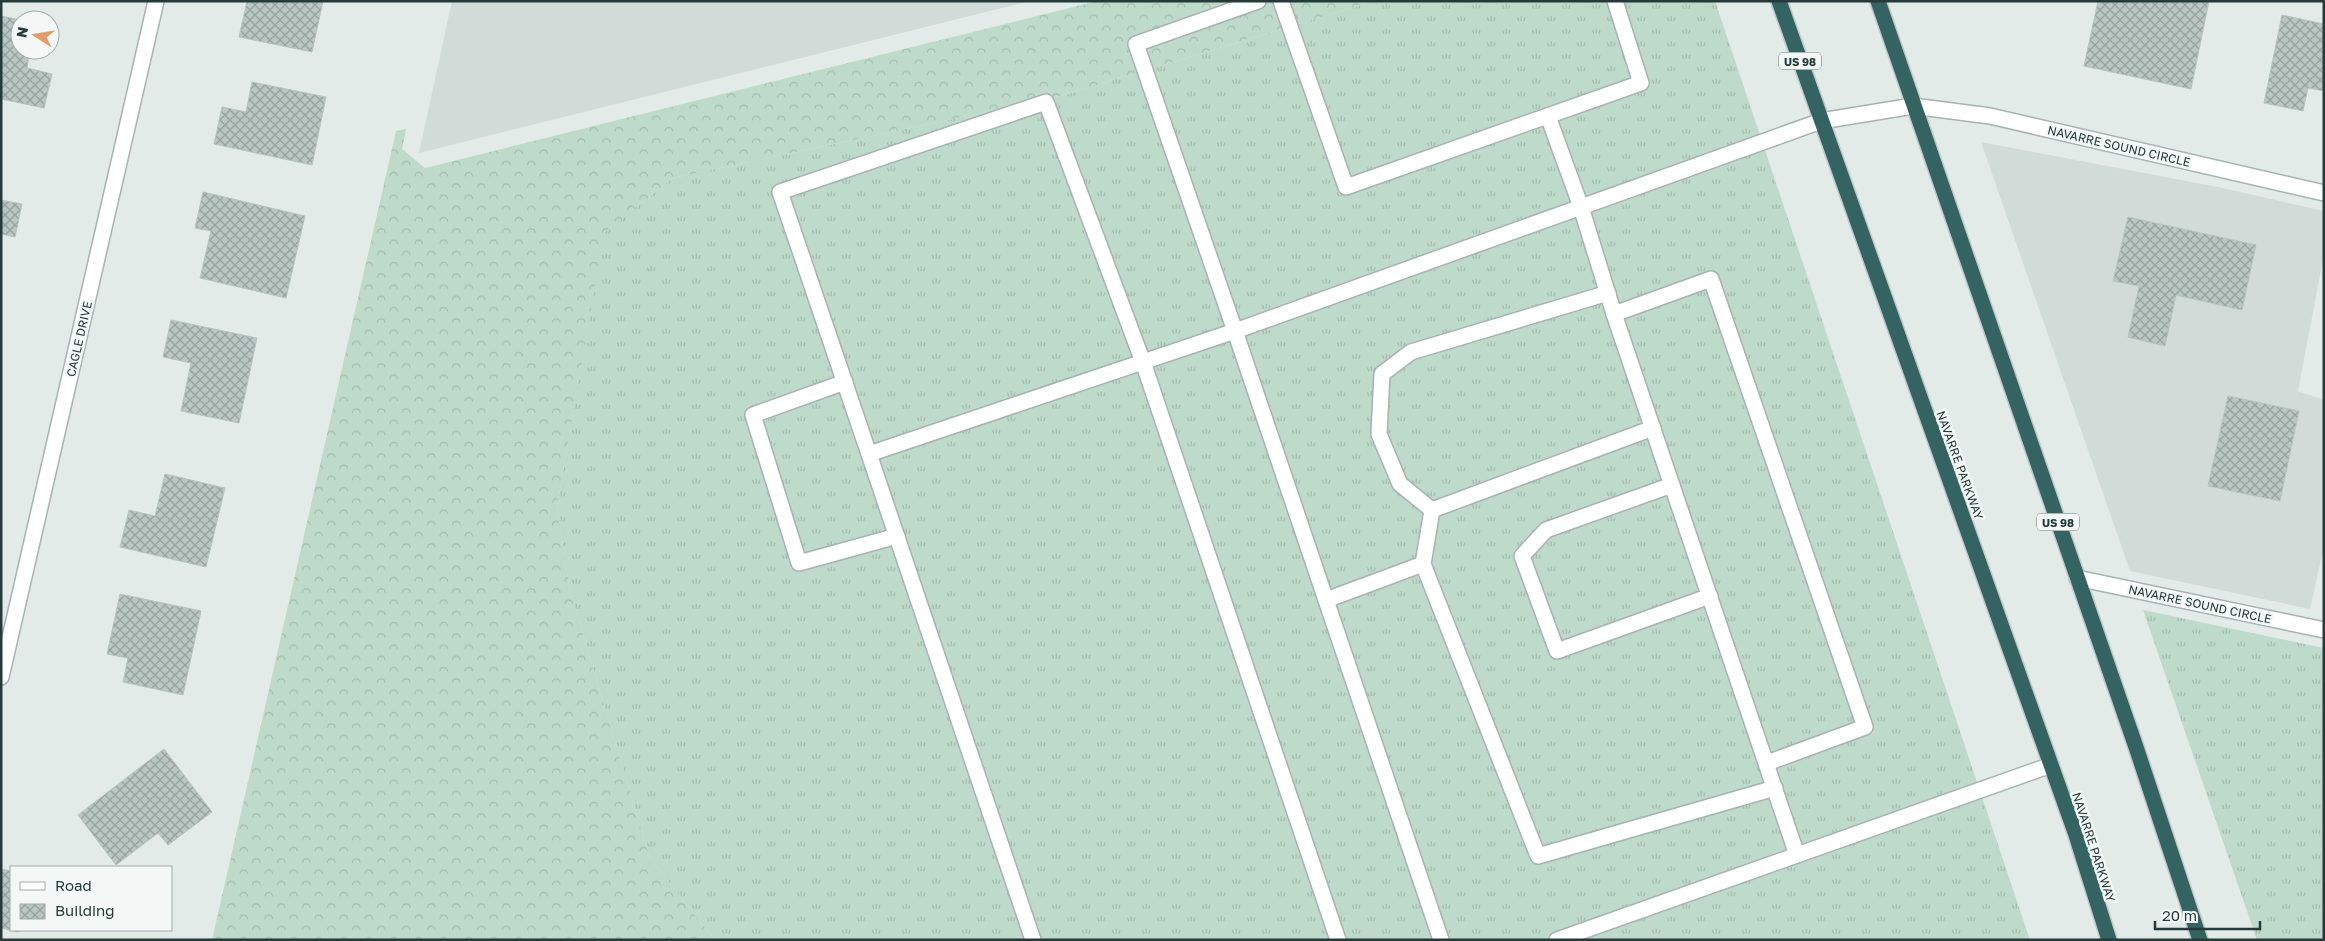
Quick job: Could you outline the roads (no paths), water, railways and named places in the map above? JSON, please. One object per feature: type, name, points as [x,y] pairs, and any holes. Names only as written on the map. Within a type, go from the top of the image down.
[{"type":"highway","name":"NAVARRE PARKWAY","points":[[1779,1],[2050,765],[2108,940]]},
{"type":"highway","name":"US 98","points":[[1878,1],[2137,750],[2200,940]]},
{"type":"street","name":"CAGLE DRIVE","points":[[1,677],[156,1]]},
{"type":"street","points":[[1258,1],[1136,44],[1441,940]]},
{"type":"street","points":[[1281,1],[1346,187],[1642,83],[1615,1]]},
{"type":"street","points":[[1033,940],[780,192],[1046,102],[1143,362],[1338,940]]},
{"type":"street","name":"NAVARRE SOUND CIRCLE","points":[[869,454],[1235,331],[1821,121],[1913,106],[1990,116],[2324,194]]},
{"type":"street","points":[[1548,116],[1581,207],[1614,314],[1797,854]]},
{"type":"street","points":[[1614,314],[1711,279],[1862,718],[1865,727],[1766,762]]},
{"type":"street","points":[[1432,510],[1400,484],[1379,434],[1382,374],[1411,352],[1608,292]]},
{"type":"street","points":[[845,382],[753,415],[799,563],[897,536]]},
{"type":"street","points":[[1432,510],[1653,428]]},
{"type":"street","points":[[1672,485],[1546,530],[1522,556],[1557,650],[1710,596]]},
{"type":"street","points":[[1432,510],[1423,564],[1538,856],[1775,788]]},
{"type":"street","points":[[1326,600],[1423,564]]},
{"type":"street","name":"NAVARRE SOUND CIRCLE","points":[[2077,578],[2324,630]]},
{"type":"street","points":[[1557,940],[2050,765]]}]
